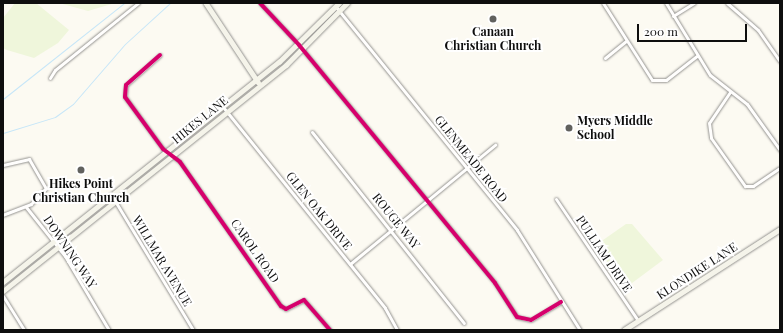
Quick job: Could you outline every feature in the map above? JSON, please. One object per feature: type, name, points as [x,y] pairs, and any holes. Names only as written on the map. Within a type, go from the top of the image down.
[{"type":"main road","points":[[206,3],[260,85]]},
{"type":"main road","name":"HIKES LANE","points":[[3,282],[299,45],[336,8],[339,3]]},
{"type":"main road","name":"HIKES LANE","points":[[3,291],[303,50],[348,3]]},
{"type":"main road","name":"KLONDIKE LANE","points":[[624,330],[638,319],[780,229]]},
{"type":"street","points":[[50,78],[55,70],[138,3]]},
{"type":"street","points":[[260,3],[299,45],[426,203],[494,283],[519,319],[531,320],[561,302]]},
{"type":"street","points":[[603,3],[648,76],[657,82],[666,80],[698,56]]},
{"type":"street","points":[[666,3],[713,79],[754,112],[780,150]]},
{"type":"street","points":[[673,16],[694,3]]},
{"type":"street","points":[[727,3],[758,30],[780,61]]},
{"type":"street","name":"GLENMEADE ROAD","points":[[336,8],[520,234],[561,302],[580,330]]},
{"type":"street","points":[[605,58],[626,41]]},
{"type":"street","points":[[160,55],[124,91],[166,152],[172,156]]},
{"type":"street","points":[[730,92],[709,123],[711,138],[745,186],[753,186],[780,168]]},
{"type":"street","name":"GLEN OAK DRIVE","points":[[223,107],[385,308],[397,330]]},
{"type":"street","name":"ROUGE WAY","points":[[312,132],[392,230],[464,322]]},
{"type":"street","points":[[350,264],[468,169],[495,145]]},
{"type":"street","name":"CAROL ROAD","points":[[172,156],[180,162],[281,306],[286,309],[304,300],[330,330]]},
{"type":"street","points":[[3,165],[29,159],[46,184],[45,192],[26,207],[3,215]]},
{"type":"street","name":"PULLIAM DRIVE","points":[[556,199],[638,319]]},
{"type":"street","name":"WILLMAR AVENUE","points":[[115,201],[193,330]]},
{"type":"street","name":"DOWNING WAY","points":[[26,207],[54,241],[109,330]]},
{"type":"street","points":[[3,296],[24,330]]},
{"type":"green space","points":[[15,3],[36,3],[69,30],[58,43],[34,58],[3,48],[3,18]]},
{"type":"green space","points":[[59,3],[115,3],[88,11]]},
{"type":"green space","points":[[626,224],[632,224],[663,260],[624,289],[593,247]]},
{"type":"waterway","points":[[3,99],[124,3]]},
{"type":"waterway","points":[[3,133],[55,117],[73,104],[125,44],[170,3]]},
{"type":"cycle path","points":[[260,3],[299,45],[495,283],[517,317],[531,320],[561,302]]},
{"type":"cycle path","points":[[160,55],[126,85],[125,97],[163,149],[180,162],[281,306],[286,309],[304,300],[330,330]]},
{"type":"place","name":"Canaan Christian Church","points":[[493,19]]},
{"type":"place","name":"Myers Middle School","points":[[569,128]]},
{"type":"place","name":"Hikes Point Christian Church","points":[[81,170]]}]
